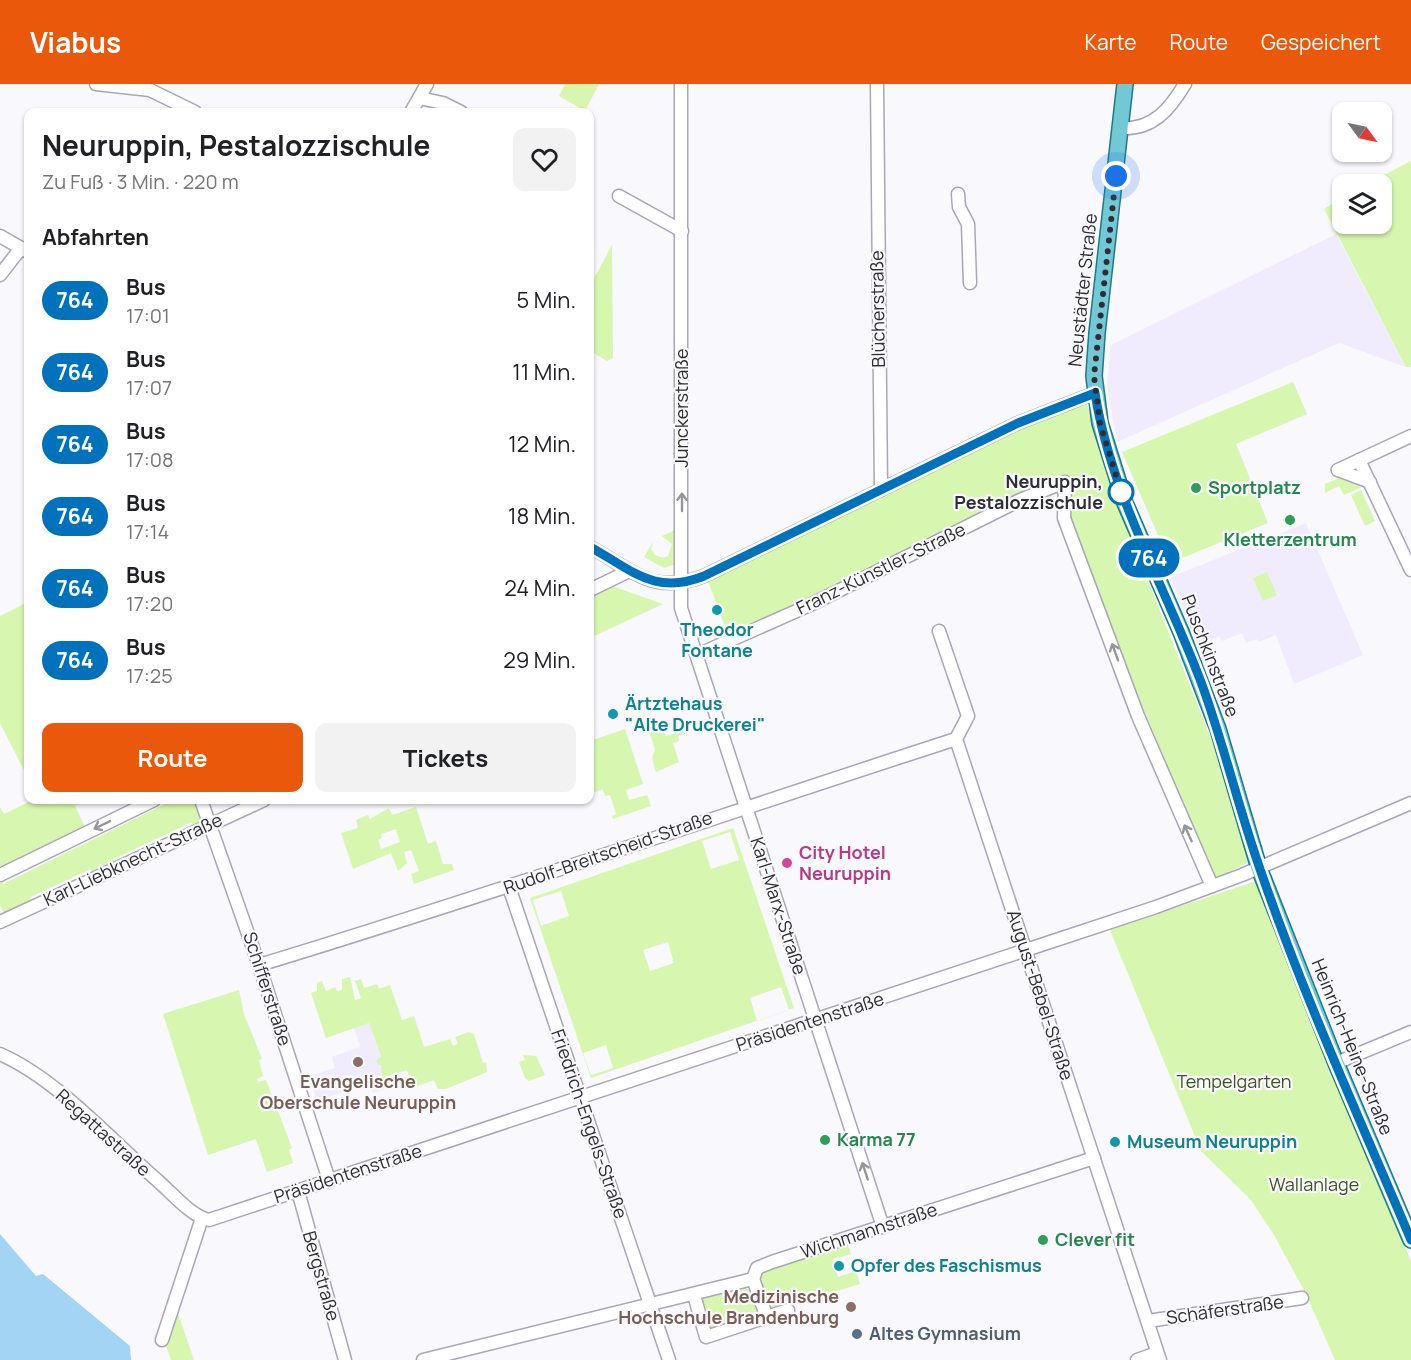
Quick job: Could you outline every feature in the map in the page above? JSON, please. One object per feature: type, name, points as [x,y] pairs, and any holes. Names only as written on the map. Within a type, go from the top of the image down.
[{"type":"main road","name":"Neustädter Straße","points":[[1095,393],[1097,333],[1125,84]]},
{"type":"main road","name":"Puschkinstraße","points":[[1095,393],[1111,463],[1125,504],[1200,680],[1237,791],[1259,868]]},
{"type":"main road","name":"Heinrich-Heine-Straße","points":[[1259,868],[1336,1063],[1411,1240]]},
{"type":"street","points":[[96,84],[150,90],[187,108]]},
{"type":"street","points":[[413,108],[427,84]]},
{"type":"street","name":"Junckerstraße","points":[[681,84],[681,584]]},
{"type":"street","name":"Blücherstraße","points":[[877,84],[881,490]]},
{"type":"street","points":[[1120,128],[1132,129],[1162,115],[1170,108],[1185,84]]},
{"type":"street","points":[[419,98],[443,103],[453,108]]},
{"type":"street","points":[[958,194],[960,207],[968,224],[970,283]]},
{"type":"street","points":[[619,196],[682,231]]},
{"type":"street","points":[[0,236],[24,249]]},
{"type":"street","points":[[0,274],[24,251]]},
{"type":"street","points":[[594,549],[629,571],[660,583],[681,584],[704,576],[1018,423],[1095,393]]},
{"type":"street","points":[[1370,482],[1338,470],[1411,436]]},
{"type":"street","points":[[1359,460],[1411,570]]},
{"type":"street","name":"Franz-Künstler-Straße","points":[[697,655],[810,605],[1020,501],[1065,482],[1065,518],[1138,716],[1212,886]]},
{"type":"street","points":[[594,588],[629,571]]},
{"type":"street","name":"Karl-Marx-Straße","points":[[681,584],[681,608],[883,1227]]},
{"type":"street","points":[[939,631],[968,716],[956,739]]},
{"type":"street","name":"Rudolf-Breitscheid-Straße","points":[[259,965],[509,887],[956,739]]},
{"type":"street","name":"August-Bebel-Straße","points":[[956,739],[1159,1357]]},
{"type":"street","name":"Präsidentenstraße","points":[[202,1218],[209,1220],[220,1217],[1026,950],[1212,886],[1411,803]]},
{"type":"street","points":[[0,875],[146,804]]},
{"type":"street","name":"Schifferstraße","points":[[203,804],[259,965],[329,1180]]},
{"type":"street","name":"Karl-Liebknecht-Straße","points":[[1,920],[254,804]]},
{"type":"street","name":"Friedrich-Engels-Straße","points":[[509,887],[669,1360]]},
{"type":"street","points":[[1336,1063],[1411,1032]]},
{"type":"street","name":"Regattastraße","points":[[0,1054],[34,1071],[202,1218]]},
{"type":"street","name":"Wichmannstraße","points":[[423,1360],[753,1279],[758,1268],[765,1265],[1094,1158]]},
{"type":"street","name":"Bergstraße","points":[[298,1191],[345,1360]]},
{"type":"street","points":[[162,1340],[202,1218]]},
{"type":"street","points":[[753,1279],[766,1315]]},
{"type":"street","points":[[694,1295],[706,1337],[766,1315],[788,1310]]},
{"type":"street","name":"Schäferstraße","points":[[1148,1321],[1302,1298]]},
{"type":"street","points":[[1137,1360],[1159,1357]]},
{"type":"shaded area","points":[[1336,234],[1406,367],[1339,343],[1117,442],[1107,386],[1111,345]]},
{"type":"shaded area","points":[[1306,523],[1363,655],[1294,684],[1276,635],[1259,642],[1257,639],[1246,643],[1242,633],[1222,641],[1219,636],[1197,646],[1171,577]]},
{"type":"shaded area","name":"Evangelische Oberschule Neuruppin","points":[[369,1023],[391,1087],[373,1093],[369,1083],[317,1101],[309,1076],[335,1068],[332,1057],[360,1047],[354,1028]]},
{"type":"green space","points":[[565,84],[599,84],[587,108],[580,108],[559,96]]},
{"type":"green space","points":[[1411,161],[1411,367],[1406,367],[1337,234],[1392,234],[1392,174],[1386,174]]},
{"type":"green space","points":[[1332,204],[1332,224],[1324,209]]},
{"type":"green space","points":[[612,245],[613,358],[607,361],[594,353],[594,279]]},
{"type":"green space","name":"Sportplatz","points":[[1293,382],[1307,414],[1236,444],[1268,523],[1170,563],[1122,452]]},
{"type":"green space","points":[[1087,405],[1116,501],[1232,791],[1248,863],[1215,878],[1144,710],[1070,516],[1073,476],[1018,498],[815,599],[728,635],[708,581],[1027,422]]},
{"type":"green space","points":[[1339,478],[1360,488],[1344,495],[1339,486],[1325,493],[1325,484]]},
{"type":"green space","points":[[1361,490],[1375,521],[1365,526],[1351,495]]},
{"type":"green space","points":[[675,530],[676,564],[664,568],[644,557],[653,542],[651,549],[655,555],[663,558],[668,556],[672,544],[662,536]]},
{"type":"green space","points":[[1267,572],[1277,595],[1263,601],[1253,578]]},
{"type":"green space","points":[[612,586],[663,604],[594,636],[594,594]]},
{"type":"green space","points":[[24,604],[24,770],[0,723],[0,616]]},
{"type":"green space","points":[[662,723],[666,736],[686,730],[689,733],[678,736],[679,741],[673,743],[679,762],[656,772],[652,758],[655,749],[648,728]]},
{"type":"green space","points":[[625,729],[643,784],[626,790],[629,800],[647,795],[651,806],[613,819],[612,816],[616,814],[610,795],[605,796],[603,789],[594,792],[594,740]]},
{"type":"green space","points":[[25,804],[79,804],[75,806],[85,827],[0,869],[0,807],[4,814]]},
{"type":"green space","points":[[165,804],[198,804],[204,821],[191,829],[192,822],[114,859],[112,867],[91,876],[91,869],[31,897],[26,906],[4,913],[0,905],[0,878],[3,877],[3,884]]},
{"type":"green space","points":[[416,807],[428,844],[436,841],[443,864],[452,864],[454,870],[414,884],[411,874],[419,871],[411,850],[404,852],[407,863],[398,871],[391,853],[353,869],[341,833],[358,828],[356,820],[368,815],[370,819],[389,808],[392,815]],"holes":[[[396,829],[400,842],[381,849],[378,840],[382,838],[381,834]]]},
{"type":"green space","points":[[733,828],[794,1008],[789,1010],[781,987],[750,998],[757,1021],[591,1078],[530,898]],"holes":[[[730,832],[739,860],[711,869],[702,841]],[[561,891],[569,916],[541,926],[533,900]],[[668,942],[674,963],[650,971],[643,950]],[[606,1045],[613,1068],[591,1075],[583,1053]]]},
{"type":"green space","points":[[1256,881],[1411,1261],[1411,1360],[1335,1360],[1306,1294],[1274,1235],[1251,1200],[1201,1151],[1110,930]]},
{"type":"green space","points":[[350,977],[355,1000],[361,998],[355,981],[361,979],[364,988],[377,984],[379,989],[390,985],[402,1020],[414,1016],[424,1047],[450,1039],[453,1046],[458,1044],[455,1037],[469,1032],[474,1034],[483,1063],[486,1062],[487,1072],[446,1089],[438,1089],[434,1080],[413,1088],[407,1070],[382,1078],[381,1065],[378,1065],[376,1060],[381,1057],[369,1023],[326,1038],[311,993],[317,991],[317,983],[322,981],[326,991],[335,987],[337,991],[342,990],[342,979]]},
{"type":"green space","points":[[239,990],[244,1014],[262,1059],[259,1060],[263,1076],[257,1079],[258,1082],[266,1080],[292,1148],[289,1150],[293,1163],[267,1172],[256,1139],[208,1155],[163,1014]]},
{"type":"green space","points":[[523,1055],[536,1056],[545,1075],[529,1081],[525,1078],[519,1062],[525,1060]]},
{"type":"green space","points":[[847,1241],[851,1254],[833,1259],[838,1277],[856,1271],[860,1284],[767,1312],[756,1281],[761,1271]]},
{"type":"green space","points":[[751,1288],[758,1313],[711,1329],[700,1299]]},
{"type":"green space","points":[[177,1310],[194,1360],[171,1360],[166,1346]]},
{"type":"water","points":[[0,1234],[36,1276],[43,1274],[130,1346],[131,1360],[0,1360]]},
{"type":"bus line","name":"764","points":[[594,549],[646,579],[660,583],[681,584],[704,576],[1018,423],[1095,393],[1108,453],[1119,487],[1200,680],[1237,791],[1259,868],[1336,1063],[1411,1240]]},
{"type":"place","name":"Sportplatz","points":[[1196,488]]},
{"type":"place","name":"Neuruppin, Pestalozzischule","points":[[1121,492]]},
{"type":"place","name":"Kletterzentrum","points":[[1290,520]]},
{"type":"place","name":"Theodor Fontane","points":[[717,610]]},
{"type":"place","name":"Ärtztehaus \"Alte Druckerei\"","points":[[613,714]]},
{"type":"place","name":"City Hotel Neuruppin","points":[[787,863]]},
{"type":"place","name":"Evangelische Oberschule Neuruppin","points":[[358,1062]]},
{"type":"place","name":"Karma 77","points":[[825,1140]]},
{"type":"place","name":"Museum Neuruppin","points":[[1115,1142]]},
{"type":"place","name":"Clever fit","points":[[1043,1240]]},
{"type":"place","name":"Opfer des Faschismus","points":[[839,1266]]},
{"type":"place","name":"Medizinische Hochschule Brandenburg","points":[[851,1307]]},
{"type":"place","name":"Altes Gymnasium","points":[[857,1334]]},
{"type":"route","points":[[1116,176],[1094,376],[1100,423],[1121,492]]},
{"type":"park label","name":"Tempelgarten","points":[[1234,1082]]},
{"type":"park label","name":"Wallanlage","points":[[1314,1185]]}]
